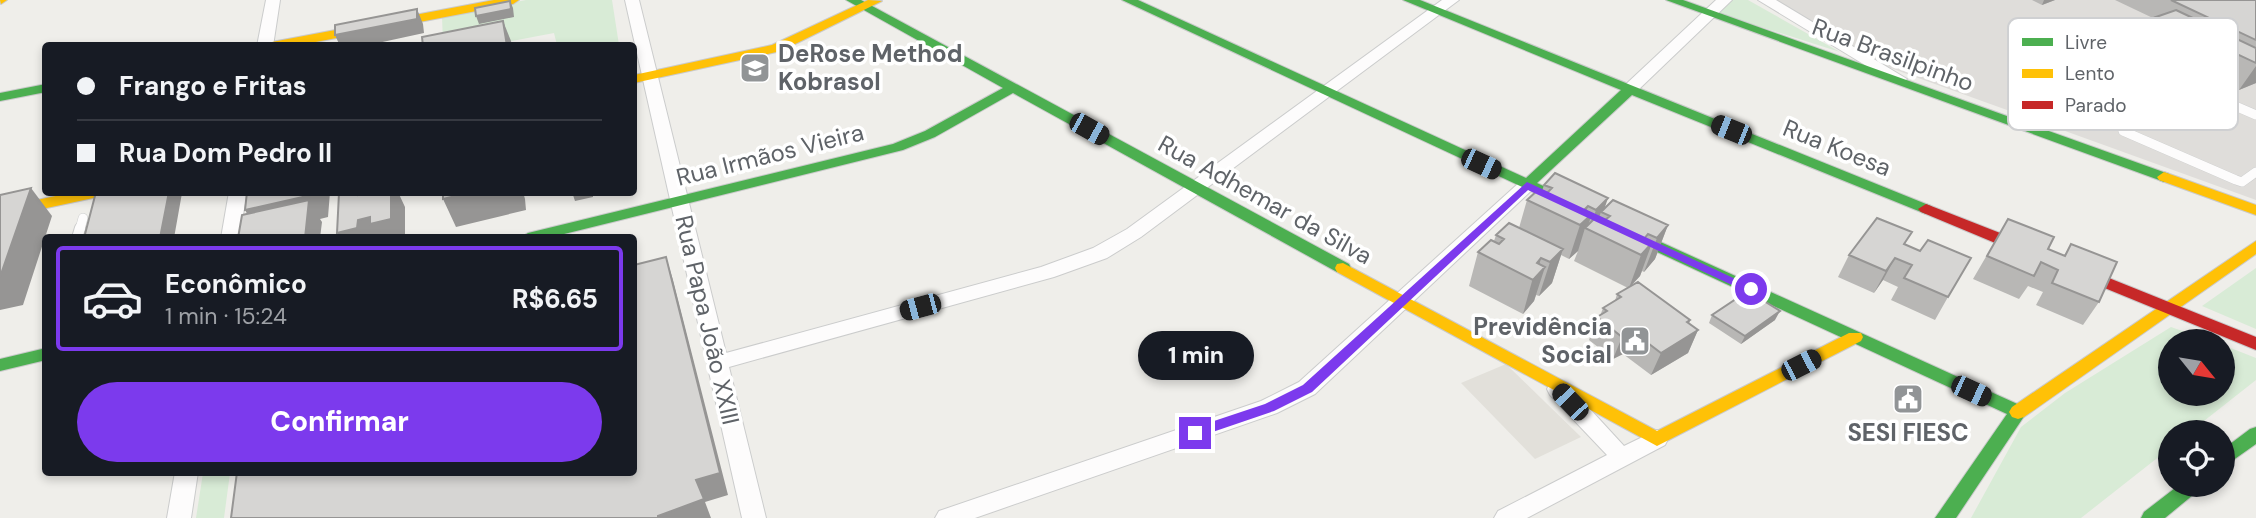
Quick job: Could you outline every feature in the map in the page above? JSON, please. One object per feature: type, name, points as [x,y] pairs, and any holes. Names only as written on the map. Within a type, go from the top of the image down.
[{"type":"main road","points":[[293,42],[513,0]]},
{"type":"main road","points":[[1128,0],[2018,412]]},
{"type":"main road","name":"Rua Koesa","points":[[1409,0],[2256,344]]},
{"type":"main road","name":"Rua Brasilpinho","points":[[1672,0],[2008,121]]},
{"type":"main road","points":[[641,78],[776,48],[864,2]]},
{"type":"main road","name":"Rua Adhemar da Silva","points":[[864,2],[1013,88],[1555,386],[1657,439]]},
{"type":"main road","name":"Rua Irmãos Vieira","points":[[545,234],[898,147],[923,137],[1013,88]]},
{"type":"main road","points":[[0,97],[42,89]]},
{"type":"main road","points":[[1527,185],[1630,89]]},
{"type":"main road","name":"Rua Brasilpinho","points":[[2033,130],[2256,210]]},
{"type":"main road","points":[[0,213],[80,196]]},
{"type":"main road","points":[[1945,518],[2018,412],[2256,246]]},
{"type":"main road","points":[[1657,439],[1855,337]]},
{"type":"main road","points":[[0,365],[42,353]]},
{"type":"main road","points":[[2235,451],[2256,434]]},
{"type":"main road","points":[[2151,518],[2177,497]]},
{"type":"street","points":[[266,42],[274,0]]},
{"type":"street","name":"Rua Papa João XXIII","points":[[632,0],[637,42]]},
{"type":"street","points":[[717,363],[1076,263],[1117,244],[1452,0]]},
{"type":"street","points":[[1630,89],[1725,0]]},
{"type":"street","points":[[1765,0],[1911,86]]},
{"type":"street","name":"Rua Papa João XXIII","points":[[637,43],[641,78],[679,202],[754,518]]},
{"type":"street","points":[[947,518],[1286,400],[1307,388],[1527,185]]},
{"type":"street","points":[[231,234],[237,196]]},
{"type":"street","points":[[1555,386],[1615,449]]},
{"type":"street","points":[[1506,518],[1657,439]]},
{"type":"street","points":[[175,517],[186,476]]},
{"type":"lane","points":[[2238,107],[2256,115]]},
{"type":"lane","points":[[2123,130],[2236,180],[2242,181],[2256,172]]},
{"type":"lane","points":[[78,234],[83,218]]},
{"type":"shaded area","points":[[1776,0],[2256,0],[2256,200],[2062,130],[2238,130],[2238,18],[2008,18],[2008,110],[1885,66]]},
{"type":"shaded area","points":[[1506,364],[1581,437],[1535,459],[1461,383]]},
{"type":"green space","points":[[526,0],[612,0],[619,42],[556,42],[554,33],[507,42],[443,42],[442,16]]},
{"type":"green space","points":[[1730,0],[1748,0],[1840,52],[1717,13]]},
{"type":"green space","points":[[2256,268],[2256,329],[2202,306]]},
{"type":"green space","points":[[2158,335],[2158,406],[2223,406],[2205,420],[2158,420],[2158,457],[2081,518],[1971,518],[2021,427],[2065,393]]},
{"type":"green space","points":[[2235,350],[2256,358],[2256,380],[2235,397]]},
{"type":"green space","points":[[203,476],[230,476],[224,518],[196,518]]},
{"type":"building","points":[[2171,0],[2256,0],[2256,40],[2238,32],[2238,18],[2209,18]]},
{"type":"building","points":[[510,1],[511,9],[476,16],[475,8]]},
{"type":"building","points":[[417,9],[417,19],[335,35],[335,25]]},
{"type":"building","points":[[2176,10],[2193,18],[2158,18],[2156,17]]},
{"type":"building","points":[[503,21],[506,42],[423,42],[422,37]]},
{"type":"building","points":[[2238,39],[2256,48],[2256,63],[2238,54]]},
{"type":"building","points":[[1555,173],[1608,198],[1596,210],[1588,206],[1584,210],[1592,214],[1580,225],[1527,200],[1539,189],[1547,193],[1552,188],[1544,185]]},
{"type":"building","points":[[31,188],[0,277],[0,195]]},
{"type":"building","points":[[95,196],[168,196],[161,234],[85,234]]},
{"type":"building","points":[[247,196],[307,196],[245,210]]},
{"type":"building","points":[[339,196],[391,196],[391,219],[370,224],[370,217],[358,220],[357,228],[337,233]]},
{"type":"building","points":[[309,200],[305,234],[239,234],[242,215]]},
{"type":"building","points":[[1613,200],[1668,225],[1657,238],[1648,234],[1644,239],[1652,243],[1641,255],[1585,228],[1597,216],[1605,220],[1610,216],[1601,212]]},
{"type":"building","points":[[1877,218],[1912,232],[1904,244],[1920,251],[1928,240],[1971,258],[1948,297],[1904,278],[1912,265],[1895,258],[1886,271],[1849,255]]},
{"type":"building","points":[[2008,219],[2054,237],[2048,249],[2065,256],[2071,244],[2117,262],[2099,302],[2052,283],[2058,270],[2041,262],[2034,276],[1987,256]]},
{"type":"building","points":[[1509,223],[1563,249],[1550,262],[1541,258],[1537,263],[1545,267],[1533,280],[1478,252],[1491,240],[1499,244],[1504,239],[1496,235]]},
{"type":"building","points":[[666,257],[720,473],[696,480],[704,499],[658,518],[231,518],[236,476],[637,476],[637,264]]},
{"type":"building","points":[[1638,282],[1690,320],[1687,322],[1698,330],[1661,353],[1632,331],[1622,337],[1597,317],[1607,311],[1603,308],[1621,297],[1617,294]]},
{"type":"building","points":[[1748,291],[1780,311],[1745,336],[1712,315]]},
{"type":"traffic: fast","points":[[852,0],[1343,268]]},
{"type":"traffic: fast","points":[[1128,0],[1578,208]]},
{"type":"traffic: fast","points":[[1409,0],[1926,209]]},
{"type":"traffic: fast","points":[[1672,0],[2008,121]]},
{"type":"traffic: fast","points":[[544,234],[898,147],[930,134],[1013,88]]},
{"type":"traffic: fast","points":[[0,97],[42,89]]},
{"type":"traffic: fast","points":[[1527,185],[1630,89]]},
{"type":"traffic: fast","points":[[2033,130],[2164,177]]},
{"type":"traffic: fast","points":[[1621,229],[2018,412]]},
{"type":"traffic: fast","points":[[0,365],[42,355]]},
{"type":"traffic: fast","points":[[1945,518],[2018,412]]},
{"type":"traffic: fast","points":[[2235,451],[2256,434]]},
{"type":"traffic: fast","points":[[2151,518],[2177,497]]},
{"type":"traffic: slow","points":[[293,42],[513,0]]},
{"type":"traffic: slow","points":[[637,78],[776,48],[876,1]]},
{"type":"traffic: slow","points":[[2164,177],[2256,210]]},
{"type":"traffic: slow","points":[[0,213],[79,196]]},
{"type":"traffic: slow","points":[[2018,412],[2256,246]]},
{"type":"traffic: slow","points":[[1343,268],[1657,439],[1855,337]]},
{"type":"traffic: jam","points":[[1926,209],[2030,251]]},
{"type":"traffic: jam","points":[[2074,269],[2256,344]]},
{"type":"place","name":"DeRose Method Kobrasol","points":[[755,68]]},
{"type":"place","name":"Previdência Social","points":[[1635,341]]},
{"type":"place","name":"SESI FIESC","points":[[1908,399]]},
{"type":"route","points":[[1195,433],[1269,407],[1307,388],[1527,185],[1751,289]]}]
